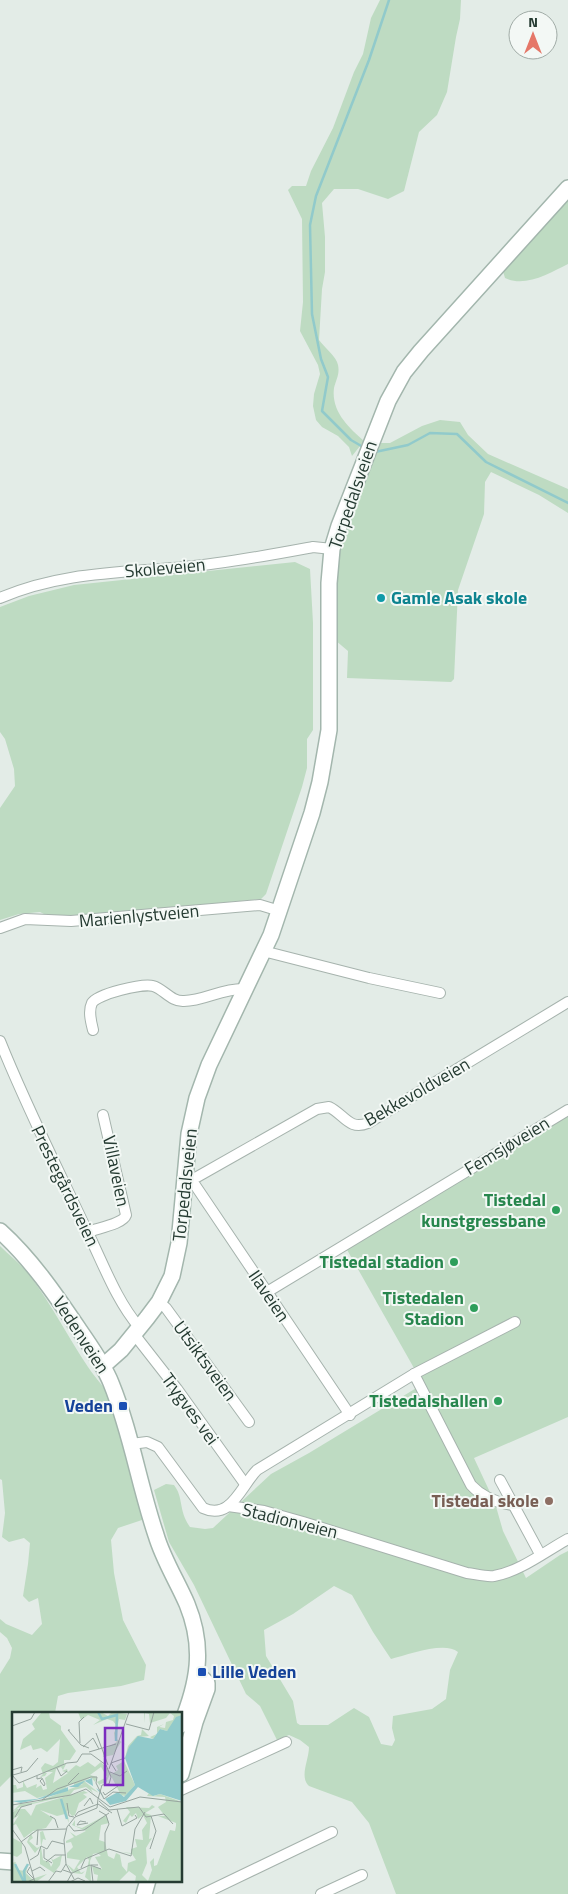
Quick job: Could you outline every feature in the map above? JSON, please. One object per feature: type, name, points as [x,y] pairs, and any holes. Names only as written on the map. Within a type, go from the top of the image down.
[{"type":"main road","name":"Torpedalsveien","points":[[104,1366],[137,1331],[159,1302],[170,1283],[176,1264],[186,1180],[189,1134],[201,1084],[280,911],[312,813],[326,757],[329,730],[329,583],[332,549],[339,526],[388,400],[404,372],[457,310],[568,188]]},
{"type":"main road","name":"Vedenveien","points":[[0,1231],[55,1294],[104,1366],[131,1444]]},
{"type":"main road","points":[[131,1444],[156,1537],[187,1604],[194,1625],[198,1652],[197,1677],[182,1722]]},
{"type":"main road","points":[[182,1770],[195,1722],[207,1689],[207,1682],[197,1677]]},
{"type":"street","name":"Skoleveien","points":[[0,598],[29,586],[76,576],[185,567],[313,547],[332,549]]},
{"type":"street","name":"Marienlystveien","points":[[0,928],[35,918],[71,922],[157,913],[260,906],[280,911]]},
{"type":"street","points":[[263,951],[369,978],[440,993]]},
{"type":"street","points":[[92,1030],[91,1005],[97,998],[107,994],[152,985],[175,1000],[183,1002],[220,992],[244,989]]},
{"type":"street","name":"Bekkevoldveien","points":[[186,1180],[197,1177],[318,1109],[329,1107],[350,1124],[357,1126],[368,1123],[568,1002]]},
{"type":"street","name":"Prestegårdsveien","points":[[0,1041],[40,1134],[137,1331]]},
{"type":"street","name":"Femsjøveien","points":[[267,1292],[568,1110]]},
{"type":"street","name":"Villaveien","points":[[88,1232],[120,1222],[126,1215],[104,1115]]},
{"type":"street","name":"Ilaveien","points":[[186,1180],[195,1185],[350,1415]]},
{"type":"street","name":"Utsiktsveien","points":[[159,1302],[166,1308],[249,1422]]},
{"type":"street","name":"Stadionveien","points":[[228,1506],[257,1470],[350,1415],[414,1374],[515,1322]]},
{"type":"street","name":"Trygves vei","points":[[137,1331],[245,1484]]},
{"type":"street","points":[[414,1374],[471,1485],[496,1502],[513,1505]]},
{"type":"street","points":[[131,1444],[147,1442],[161,1449],[203,1508],[214,1512],[228,1506]]},
{"type":"street","points":[[500,1480],[540,1554]]},
{"type":"street","name":"Stadionveien","points":[[228,1506],[287,1518],[467,1573],[492,1576],[523,1566],[540,1554],[568,1539]]},
{"type":"street","points":[[182,1790],[286,1742]]},
{"type":"street","points":[[203,1894],[332,1832]]},
{"type":"street","points":[[321,1894],[362,1874]]},
{"type":"green space","points":[[380,0],[461,0],[460,19],[447,92],[437,115],[419,132],[404,191],[388,199],[358,189],[334,189],[322,203],[325,237],[325,272],[319,340],[333,355],[338,365],[334,396],[338,411],[352,430],[364,441],[352,456],[349,447],[338,436],[322,427],[316,420],[313,406],[314,394],[320,374],[318,365],[300,331],[303,302],[302,219],[288,190],[292,186],[306,186],[311,171],[333,128],[354,72],[363,54],[371,18]]},
{"type":"green space","points":[[568,197],[568,264],[529,280],[513,281],[505,278],[502,268]]},
{"type":"green space","points":[[440,420],[460,422],[468,435],[488,454],[568,489],[568,513],[539,495],[491,472],[485,482],[484,514],[458,590],[454,679],[451,682],[347,678],[348,651],[335,640],[338,561],[348,520],[381,443],[390,443],[422,426]]},
{"type":"green space","points":[[295,562],[310,569],[313,623],[313,730],[307,739],[307,768],[302,787],[266,894],[261,899],[98,914],[48,916],[40,912],[19,914],[0,920],[0,808],[15,786],[14,769],[5,739],[0,732],[0,607],[29,596],[74,585]]},
{"type":"green space","points":[[568,1114],[568,1417],[474,1458],[495,1503],[503,1531],[526,1578],[568,1551],[568,1894],[396,1894],[369,1823],[352,1802],[309,1786],[306,1782],[305,1773],[309,1747],[289,1735],[277,1740],[260,1706],[246,1694],[194,1585],[169,1542],[154,1490],[166,1484],[174,1485],[179,1495],[186,1521],[190,1527],[213,1528],[271,1474],[423,1384],[346,1248]],"holes":[[[334,1586],[352,1595],[391,1659],[435,1648],[452,1649],[458,1652],[450,1670],[446,1699],[432,1709],[393,1716],[392,1728],[395,1740],[392,1746],[381,1744],[369,1717],[354,1708],[328,1725],[300,1725],[297,1723],[293,1701],[266,1656],[264,1630],[293,1614]]]},
{"type":"green space","points":[[0,1246],[23,1268],[38,1287],[88,1367],[110,1396],[115,1408],[136,1492],[145,1519],[118,1528],[111,1540],[114,1573],[123,1620],[146,1665],[144,1680],[121,1686],[58,1696],[55,1712],[12,1712],[12,1775],[0,1787],[0,1674],[10,1658],[12,1648],[7,1638],[0,1632],[0,1619],[6,1624],[32,1635],[42,1624],[38,1598],[29,1602],[23,1596],[30,1543],[24,1538],[9,1542],[2,1537],[5,1513],[2,1480],[0,1479]]},
{"type":"waterway","points":[[363,447],[351,440],[322,411],[328,377],[321,359],[312,314],[310,225],[316,196],[369,60],[389,0]]},
{"type":"waterway","points":[[375,452],[408,445],[430,433],[457,434],[486,462],[568,503]]},
{"type":"place","name":"Gamle Asak skole","points":[[381,598]]},
{"type":"place","name":"Tistedal kunstgressbane","points":[[556,1210]]},
{"type":"place","name":"Tistedal stadion","points":[[454,1262]]},
{"type":"place","name":"Tistedalen Stadion","points":[[474,1308]]},
{"type":"place","name":"Tistedalshallen","points":[[498,1401]]},
{"type":"place","name":"Veden","points":[[123,1406]]},
{"type":"place","name":"Tistedal skole","points":[[549,1501]]},
{"type":"place","name":"Lille Veden","points":[[202,1672]]}]
